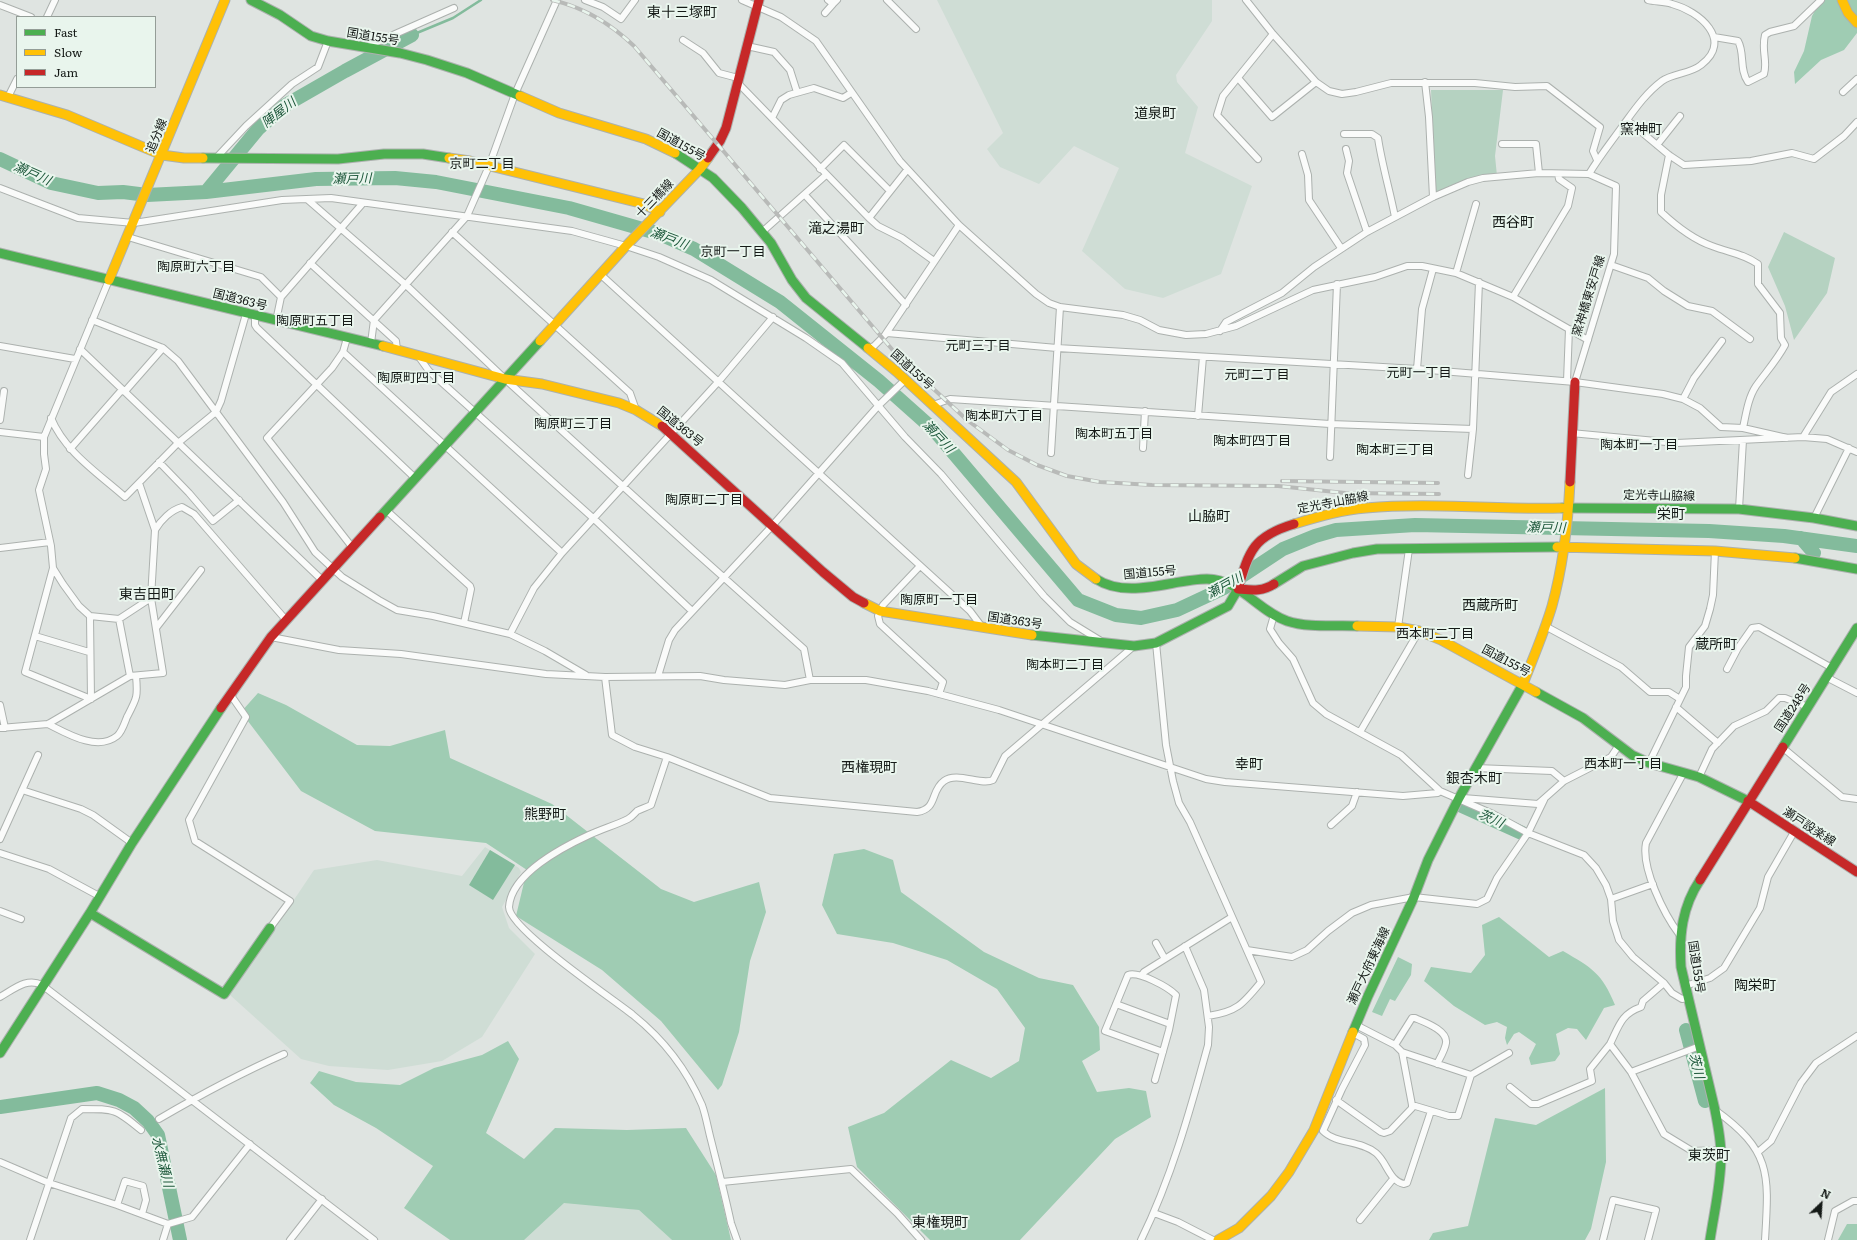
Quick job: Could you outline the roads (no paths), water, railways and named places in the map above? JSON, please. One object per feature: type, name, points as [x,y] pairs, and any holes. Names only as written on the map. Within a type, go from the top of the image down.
[{"type":"main road","name":"追分線","points":[[109,280],[156,171],[225,0]]},
{"type":"main road","name":"国道155号","points":[[251,0],[280,15],[311,36],[328,42],[400,52],[467,73],[559,113],[646,139],[683,157],[700,168],[723,188],[771,243],[799,291],[869,348],[903,382],[933,405],[1016,482],[1076,564],[1093,578],[1116,587],[1132,588],[1207,579],[1223,581],[1238,589],[1274,615],[1287,621],[1300,624],[1398,628],[1419,631],[1441,640],[1583,718],[1632,755],[1649,763],[1699,776],[1748,801],[1694,889],[1683,912],[1679,934],[1681,967],[1715,1110],[1720,1150],[1720,1176],[1710,1240]]},
{"type":"main road","points":[[1842,0],[1848,13],[1857,23]]},
{"type":"main road","name":"十三橋線","points":[[0,1053],[42,985],[90,913],[132,843],[230,694],[271,637],[600,274],[700,168],[720,141],[726,128],[758,3]]},
{"type":"main road","points":[[4,96],[67,115],[162,155],[218,158],[338,159],[384,154],[423,154],[470,161],[644,204],[657,215]]},
{"type":"main road","name":"国道363号","points":[[0,253],[250,315],[371,343],[505,379],[542,384],[619,403],[652,418],[823,572],[853,597],[880,611],[982,628],[1106,644],[1134,646],[1156,643],[1214,615],[1228,606],[1238,589]]},
{"type":"main road","name":"窯神橋東安戸線","points":[[1545,626],[1555,592],[1564,545],[1571,433],[1571,382]]},
{"type":"main road","name":"定光寺山脇線","points":[[1238,589],[1245,567],[1257,543],[1276,530],[1308,519],[1370,507],[1485,506],[1567,512],[1591,507],[1739,509],[1814,518],[1857,526]]},
{"type":"main road","points":[[1238,589],[1256,591],[1268,588],[1303,566],[1353,552],[1376,549],[1495,549],[1564,545],[1715,551],[1798,558],[1857,569]]},
{"type":"main road","name":"瀬戸大府東海線","points":[[1218,1240],[1239,1228],[1271,1196],[1289,1172],[1314,1130],[1354,1029],[1414,897],[1428,860],[1459,798],[1523,684],[1545,626]]},
{"type":"main road","name":"国道248号","points":[[1748,801],[1857,628]]},
{"type":"main road","name":"瀬戸設楽線","points":[[1748,801],[1857,872]]},
{"type":"main road","points":[[90,913],[224,994],[270,928]]},
{"type":"street","points":[[47,16],[55,0]]},
{"type":"street","points":[[371,343],[374,320],[468,213],[489,166],[515,94],[557,0]]},
{"type":"street","points":[[585,0],[621,18],[635,0]]},
{"type":"street","points":[[742,0],[758,3],[816,41],[851,93],[908,170],[959,225],[1036,294],[1049,303],[1060,307],[1123,315],[1140,320],[1159,330],[1186,335],[1220,331],[1236,326],[1313,290],[1375,277],[1407,266],[1422,266],[1456,273],[1513,297],[1588,340]]},
{"type":"street","points":[[887,0],[916,29]]},
{"type":"street","points":[[1246,0],[1273,34],[1316,82],[1329,91],[1342,94],[1356,92],[1391,82],[1475,83],[1515,87],[1547,86],[1600,127],[1593,151],[1597,160]]},
{"type":"street","points":[[1220,331],[1226,322],[1282,293],[1314,267],[1341,248],[1367,232],[1433,197],[1483,178],[1539,173],[1589,174],[1597,160],[1644,97],[1663,80],[1694,70],[1705,62],[1713,51],[1714,37],[1707,24],[1690,11],[1672,4],[1648,0]]},
{"type":"street","points":[[1714,37],[1738,41],[1742,48],[1745,78],[1748,82],[1764,74],[1766,69],[1762,45],[1765,35],[1770,32],[1794,26],[1821,0]]},
{"type":"street","points":[[825,12],[833,1]]},
{"type":"street","points":[[0,5],[28,16]]},
{"type":"street","points":[[367,48],[454,8]]},
{"type":"street","points":[[1258,159],[1217,115],[1223,96],[1273,34]]},
{"type":"street","points":[[683,40],[703,53],[719,73],[738,80],[820,169],[878,226],[902,238],[934,261]]},
{"type":"street","points":[[218,158],[246,126],[292,84],[318,67],[328,42]]},
{"type":"street","points":[[747,46],[774,52],[790,70],[797,92]]},
{"type":"street","points":[[1238,78],[1272,117],[1316,82]]},
{"type":"street","points":[[1843,92],[1857,79]]},
{"type":"street","points":[[4,96],[16,80]]},
{"type":"street","points":[[1425,82],[1429,117],[1433,197]]},
{"type":"street","points":[[772,118],[781,100],[797,92],[814,88],[843,98],[851,93]]},
{"type":"street","points":[[1657,144],[1680,116]]},
{"type":"street","points":[[1627,120],[1684,165],[1751,161],[1792,153],[1814,159],[1844,136],[1857,122]]},
{"type":"street","points":[[1344,134],[1372,134],[1378,138],[1381,158],[1389,185],[1395,217]]},
{"type":"street","points":[[1502,144],[1536,144],[1539,173]]},
{"type":"street","points":[[820,169],[844,145],[890,192]]},
{"type":"street","points":[[1346,149],[1349,161],[1347,173],[1367,232]]},
{"type":"street","points":[[1302,154],[1308,175],[1309,200],[1341,248]]},
{"type":"street","points":[[1669,154],[1661,195],[1661,212],[1693,238],[1712,246],[1746,256],[1758,264],[1758,284],[1780,313],[1781,338],[1784,344],[1778,358],[1756,387],[1748,404],[1743,428]]},
{"type":"street","points":[[869,218],[908,170]]},
{"type":"street","points":[[1513,297],[1568,206],[1572,188],[1559,179],[1558,174]]},
{"type":"street","name":"窯神橋東安戸線","points":[[1571,382],[1588,340],[1614,254],[1616,186],[1589,174]]},
{"type":"street","points":[[762,232],[826,175]]},
{"type":"street","points":[[0,188],[78,218],[136,219],[282,200],[331,198],[363,203],[468,213],[572,231],[629,243],[711,280],[773,317],[842,363],[881,403],[905,438],[941,474],[1044,596],[1070,622],[1106,644]]},
{"type":"street","points":[[805,195],[906,305]]},
{"type":"street","points":[[308,200],[406,285],[505,379],[723,578],[804,649],[810,680]]},
{"type":"street","points":[[276,321],[280,310],[281,297],[363,203]]},
{"type":"street","points":[[1456,273],[1476,204]]},
{"type":"street","points":[[869,348],[874,346],[886,333],[959,225]]},
{"type":"street","points":[[452,232],[554,326],[630,393],[636,410]]},
{"type":"street","points":[[128,237],[261,277],[281,297]]},
{"type":"street","points":[[310,263],[396,341],[397,350]]},
{"type":"street","points":[[1611,265],[1648,278],[1664,291],[1688,306],[1712,311],[1750,339]]},
{"type":"street","points":[[1417,369],[1422,309],[1433,269]]},
{"type":"street","points":[[600,274],[970,610],[982,628]]},
{"type":"street","points":[[90,699],[25,672],[53,568],[50,542],[39,490],[46,469],[44,437],[109,280]]},
{"type":"street","points":[[1468,474],[1473,429],[1479,282]]},
{"type":"street","points":[[1330,457],[1330,424],[1337,284]]},
{"type":"street","points":[[1051,453],[1060,307]]},
{"type":"street","points":[[250,315],[257,328],[415,478]]},
{"type":"street","points":[[52,418],[57,432],[70,449],[125,497],[178,443],[216,412],[250,315]]},
{"type":"street","points":[[510,634],[534,588],[562,553],[719,381],[773,317]]},
{"type":"street","points":[[92,320],[163,348],[178,361],[283,502],[315,552],[342,577],[397,610],[464,623],[510,634],[588,676]]},
{"type":"street","points":[[1569,329],[1571,382]]},
{"type":"street","points":[[886,333],[1057,348],[1417,369],[1571,382],[1663,394],[1683,400],[1700,408],[1721,427],[1743,428],[1787,438]]},
{"type":"street","points":[[347,338],[343,352],[332,368],[268,438],[352,548]]},
{"type":"street","points":[[1683,400],[1694,378],[1722,341]]},
{"type":"street","points":[[0,346],[75,359]]},
{"type":"street","points":[[70,449],[124,390],[127,389],[163,348]]},
{"type":"street","points":[[80,349],[322,580]]},
{"type":"street","points":[[343,352],[562,553]]},
{"type":"street","points":[[418,356],[429,371],[593,518],[692,611]]},
{"type":"street","points":[[1198,416],[1202,357]]},
{"type":"street","points":[[1803,437],[1831,392],[1857,374]]},
{"type":"street","points":[[658,676],[668,640],[675,630],[772,526],[881,403],[903,382]]},
{"type":"street","points":[[0,420],[4,391]]},
{"type":"street","points":[[933,405],[950,399],[1053,407],[1145,411],[1198,416],[1330,424],[1473,429]]},
{"type":"street","points":[[1143,448],[1145,411]]},
{"type":"street","points":[[0,432],[44,437]]},
{"type":"street","points":[[1571,433],[1677,443],[1803,437],[1827,439],[1857,452]]},
{"type":"street","points":[[1739,509],[1743,440]]},
{"type":"street","points":[[1814,518],[1849,448]]},
{"type":"street","points":[[159,462],[189,493],[213,521],[239,500]]},
{"type":"street","points":[[0,706],[3,728],[48,724],[133,676],[163,673],[151,598],[155,530],[139,483]]},
{"type":"street","points":[[155,530],[158,524],[174,509],[182,507],[194,514],[286,620]]},
{"type":"street","points":[[386,510],[470,586],[471,590],[464,623]]},
{"type":"street","points":[[0,548],[50,542]]},
{"type":"street","points":[[1398,628],[1409,549]]},
{"type":"street","points":[[1649,763],[1686,687],[1689,647],[1705,626],[1710,610],[1713,595],[1715,551]]},
{"type":"street","points":[[920,566],[880,611],[878,616],[880,624],[943,682],[939,694]]},
{"type":"street","points":[[53,568],[79,606],[90,616],[119,619],[138,608],[151,598]]},
{"type":"street","points":[[156,628],[201,570]]},
{"type":"street","points":[[1274,615],[1270,629],[1279,643],[1293,659],[1313,703],[1326,714],[1401,755],[1440,791],[1459,798],[1528,833],[1584,855],[1596,868],[1606,885],[1611,899],[1613,921],[1619,940],[1633,957],[1664,983],[1672,993],[1682,999],[1688,998]]},
{"type":"street","points":[[90,616],[90,699]]},
{"type":"street","points":[[48,724],[85,741],[108,740],[118,735],[138,695],[119,619]]},
{"type":"street","points":[[1545,626],[1621,667],[1650,692],[1668,692],[1680,698]]},
{"type":"street","points":[[1727,669],[1738,648],[1752,628],[1759,627],[1832,668]]},
{"type":"street","points":[[1360,732],[1419,631]]},
{"type":"street","points":[[35,636],[89,652]]},
{"type":"street","points":[[271,637],[339,650],[401,654],[533,673],[605,677],[700,676],[724,680],[785,685],[810,680],[866,680],[939,694],[1043,724],[1206,779],[1225,782],[1403,796],[1438,793],[1440,791]]},
{"type":"street","points":[[1156,643],[1166,745],[1179,803],[1190,822],[1261,982],[1238,1007],[1226,1013],[1208,1016]]},
{"type":"street","points":[[605,677],[612,735],[635,747],[667,757],[770,798],[917,812],[923,811],[932,804],[938,787],[945,780],[953,778],[970,778],[989,782],[993,780],[1005,756],[1134,646]]},
{"type":"street","points":[[1826,677],[1857,693]]},
{"type":"street","points":[[230,694],[246,717],[189,820],[195,841],[290,901],[270,928]]},
{"type":"street","points":[[1699,776],[1712,749],[1734,726],[1766,711],[1779,698],[1785,698],[1808,707]]},
{"type":"street","points":[[1676,707],[1718,743]]},
{"type":"street","points":[[1459,798],[1538,804],[1564,781],[1611,757],[1619,745]]},
{"type":"street","points":[[1782,747],[1842,797],[1857,799]]},
{"type":"street","points":[[0,839],[3,824],[22,790],[38,755]]},
{"type":"street","points":[[667,757],[651,805],[638,811],[630,818],[588,835],[541,863],[521,880],[514,891],[509,907],[511,915],[544,948],[563,965],[633,1016],[657,1036],[671,1052],[691,1082],[702,1106],[731,1223],[737,1240]]},
{"type":"street","points":[[1476,768],[1552,771],[1564,781]]},
{"type":"street","points":[[1679,934],[1672,924],[1653,884],[1644,852],[1646,843],[1684,772]]},
{"type":"street","points":[[22,790],[81,809],[93,815],[132,843]]},
{"type":"street","points":[[1331,825],[1352,806],[1357,792]]},
{"type":"street","points":[[1247,950],[1292,957],[1307,950],[1328,931],[1352,914],[1371,905],[1414,897],[1477,904],[1487,899],[1497,878],[1528,833],[1544,800]]},
{"type":"street","points":[[1685,986],[1710,978],[1724,968],[1760,908],[1768,877],[1794,832]]},
{"type":"street","points":[[0,853],[49,869],[99,896]]},
{"type":"street","points":[[1611,899],[1653,884]]},
{"type":"street","points":[[0,911],[21,919]]},
{"type":"street","points":[[1142,975],[1144,972],[1232,917]]},
{"type":"street","points":[[1156,943],[1165,959]]},
{"type":"street","points":[[1141,1240],[1154,1213],[1168,1176],[1208,1045],[1208,1016],[1204,990],[1185,946]]},
{"type":"street","points":[[1155,1080],[1163,1052],[1170,1024],[1176,995],[1142,975],[1128,975],[1105,1031],[1163,1052]]},
{"type":"street","points":[[0,996],[28,982],[35,981],[42,985],[374,1240]]},
{"type":"street","points":[[1510,1087],[1531,1104],[1538,1104],[1592,1081],[1590,1069],[1610,1044],[1623,1017],[1633,1010],[1641,1007],[1643,1001],[1664,983]]},
{"type":"street","points":[[1116,1004],[1170,1024]]},
{"type":"street","points":[[1394,1045],[1412,1018],[1415,1018],[1441,1031],[1446,1039],[1446,1044],[1437,1064]]},
{"type":"street","points":[[1354,1029],[1394,1045],[1402,1052],[1471,1075]]},
{"type":"street","points":[[1354,1029],[1364,1039],[1365,1044],[1336,1100],[1323,1131],[1328,1137],[1363,1145],[1376,1153],[1385,1163],[1392,1179],[1398,1183],[1404,1184],[1407,1183],[1431,1111]]},
{"type":"street","points":[[1758,1152],[1772,1142],[1801,1083],[1816,1063],[1857,1036]]},
{"type":"street","points":[[1610,1044],[1631,1072],[1664,1134],[1692,1151],[1720,1150]]},
{"type":"street","points":[[1631,1072],[1700,1046]]},
{"type":"street","points":[[1336,1100],[1384,1133],[1390,1131],[1412,1108],[1402,1052]]},
{"type":"street","points":[[1412,1105],[1449,1116],[1458,1116],[1471,1075],[1508,1053]]},
{"type":"street","points":[[159,1119],[247,1070],[284,1054]]},
{"type":"street","points":[[30,1240],[72,1118],[82,1109],[109,1109],[121,1113],[141,1130]]},
{"type":"street","points":[[1715,1110],[1735,1124],[1758,1152],[1767,1178],[1765,1240]]},
{"type":"street","points":[[0,1162],[49,1183],[170,1224],[192,1217],[250,1144]]},
{"type":"street","points":[[722,1182],[851,1168],[897,1213],[921,1240]]},
{"type":"street","points":[[1360,1220],[1392,1179]]},
{"type":"street","points":[[117,1205],[125,1181],[143,1186],[146,1200],[142,1214]]},
{"type":"street","points":[[290,1240],[322,1199]]},
{"type":"street","points":[[1603,1240],[1613,1200],[1656,1210],[1648,1240]]},
{"type":"street","points":[[1828,1240],[1835,1211],[1853,1201],[1857,1201]]},
{"type":"street","points":[[1154,1213],[1178,1222],[1214,1240]]},
{"type":"street","points":[[163,1240],[170,1224]]},
{"type":"waterway","name":"陣屋川","points":[[412,35],[453,18],[481,0]]},
{"type":"waterway","name":"陣屋川","points":[[206,192],[258,129],[284,106],[412,35]]},
{"type":"waterway","name":"瀬戸川","points":[[0,159],[51,183],[98,193],[123,192],[147,195],[206,192],[316,179],[395,178],[436,182],[569,208],[660,234],[694,249],[780,302],[879,381],[934,430],[1078,600],[1116,615],[1141,618],[1177,610],[1224,588],[1283,549],[1315,536],[1336,530],[1415,525],[1709,531],[1784,536],[1857,546]]},
{"type":"waterway","points":[[1801,538],[1814,553]]},
{"type":"waterway","name":"茨川","points":[[1460,805],[1522,833]]},
{"type":"waterway","name":"茨川","points":[[1686,1030],[1705,1101]]},
{"type":"waterway","name":"水無瀬川","points":[[0,1107],[97,1093],[119,1100],[134,1108],[148,1121],[158,1135],[180,1240]]},
{"type":"railway","points":[[552,0],[575,7],[596,17],[634,46],[896,354],[967,420],[1008,450],[1037,465],[1067,476],[1100,482],[1152,485],[1278,486],[1345,493],[1439,494]]},
{"type":"railway","points":[[1282,481],[1438,483]]},
{"type":"district","name":"東十三塚町","points":[[682,13]]},
{"type":"district","name":"道泉町","points":[[1155,114]]},
{"type":"district","name":"窯神町","points":[[1641,130]]},
{"type":"district","name":"京町二丁目","points":[[482,164]]},
{"type":"district","name":"西谷町","points":[[1513,223]]},
{"type":"district","name":"滝之湯町","points":[[836,229]]},
{"type":"district","name":"京町一丁目","points":[[733,252]]},
{"type":"district","name":"陶原町六丁目","points":[[196,267]]},
{"type":"district","name":"陶原町五丁目","points":[[315,321]]},
{"type":"district","name":"元町三丁目","points":[[978,346]]},
{"type":"district","name":"元町一丁目","points":[[1419,373]]},
{"type":"district","name":"元町二丁目","points":[[1257,375]]},
{"type":"district","name":"陶原町四丁目","points":[[416,378]]},
{"type":"district","name":"陶本町六丁目","points":[[1004,416]]},
{"type":"district","name":"陶原町三丁目","points":[[573,424]]},
{"type":"district","name":"陶本町五丁目","points":[[1114,434]]},
{"type":"district","name":"陶本町四丁目","points":[[1252,441]]},
{"type":"district","name":"陶本町一丁目","points":[[1639,445]]},
{"type":"district","name":"陶本町三丁目","points":[[1395,450]]},
{"type":"district","name":"陶原町二丁目","points":[[704,500]]},
{"type":"district","name":"栄町","points":[[1671,515]]},
{"type":"district","name":"山脇町","points":[[1209,517]]},
{"type":"district","name":"東吉田町","points":[[147,595]]},
{"type":"district","name":"陶原町一丁目","points":[[939,600]]},
{"type":"district","name":"西蔵所町","points":[[1490,606]]},
{"type":"district","name":"西本町二丁目","points":[[1435,634]]},
{"type":"district","name":"蔵所町","points":[[1716,645]]},
{"type":"district","name":"陶本町二丁目","points":[[1065,665]]},
{"type":"district","name":"西本町一丁目","points":[[1623,764]]},
{"type":"district","name":"幸町","points":[[1249,765]]},
{"type":"district","name":"西権現町","points":[[869,768]]},
{"type":"district","name":"銀杏木町","points":[[1474,779]]},
{"type":"district","name":"熊野町","points":[[545,815]]},
{"type":"district","name":"陶栄町","points":[[1755,986]]},
{"type":"district","name":"東茨町","points":[[1709,1156]]},
{"type":"district","name":"東権現町","points":[[940,1223]]}]
